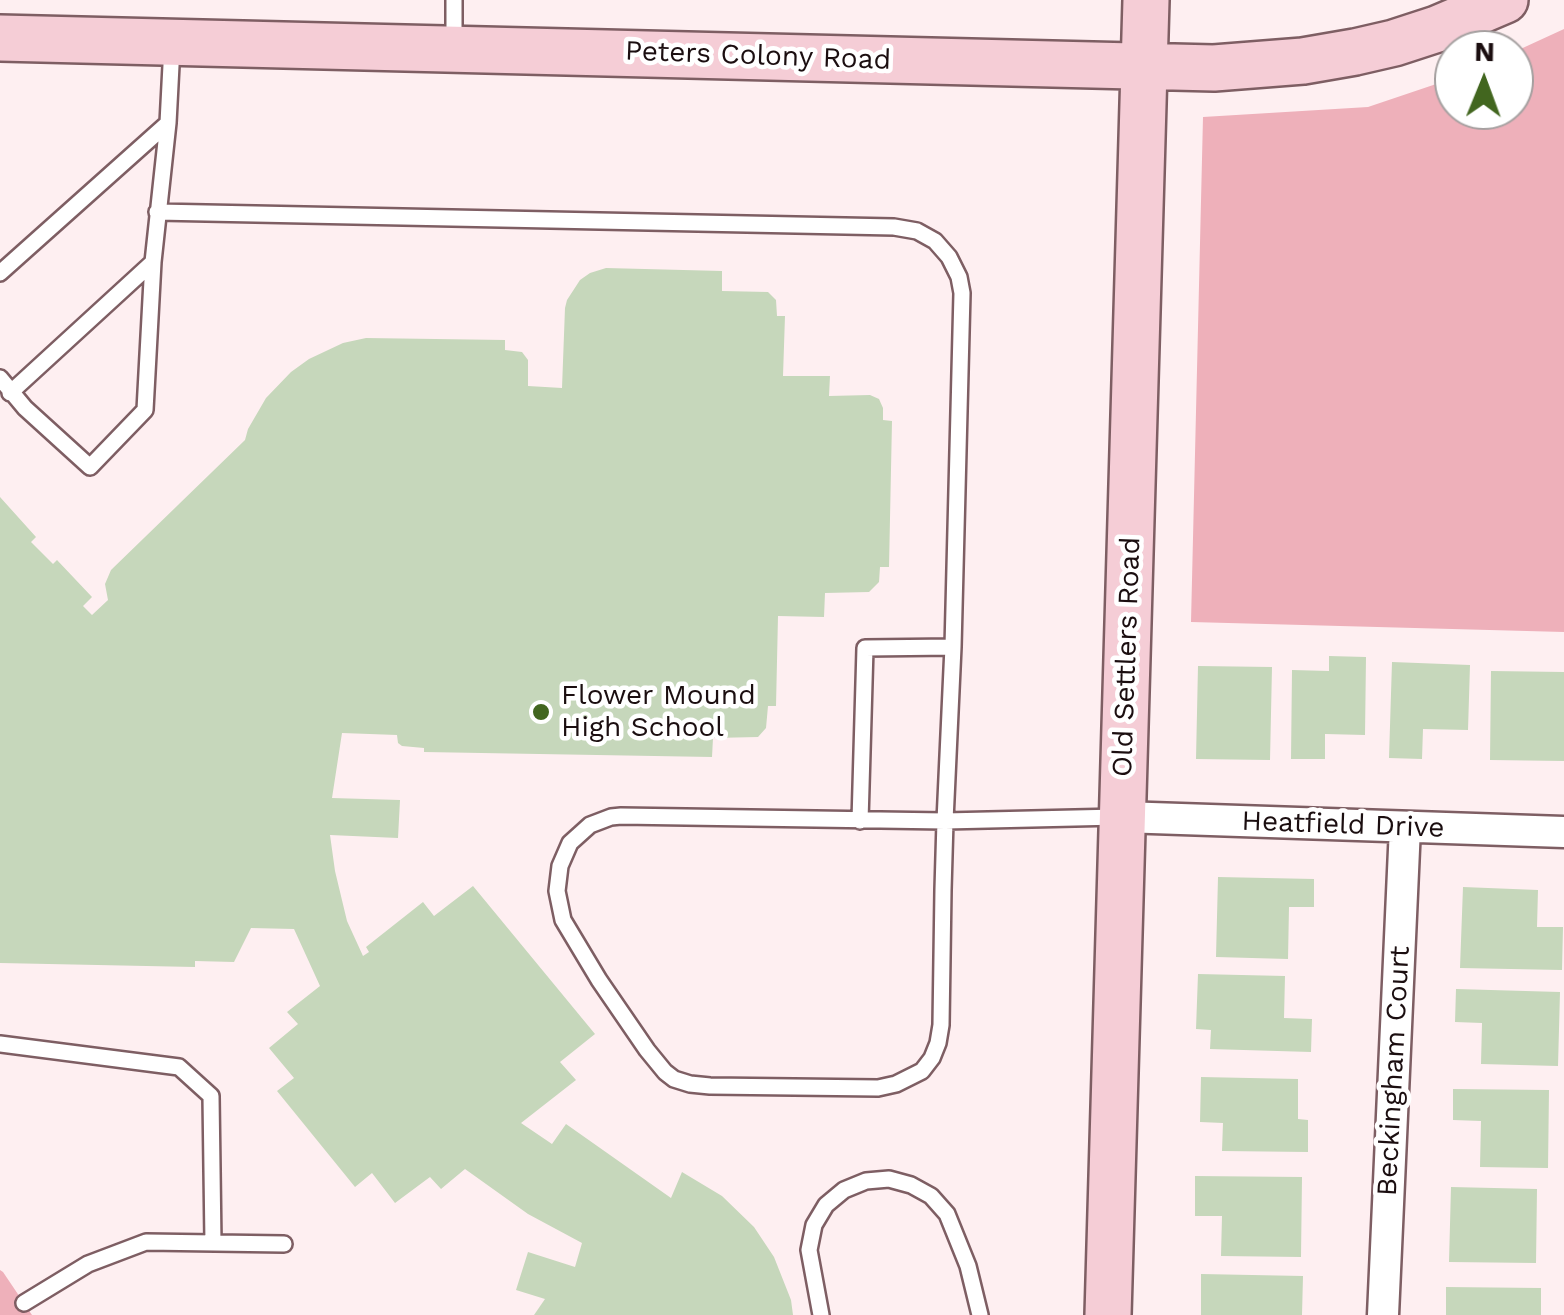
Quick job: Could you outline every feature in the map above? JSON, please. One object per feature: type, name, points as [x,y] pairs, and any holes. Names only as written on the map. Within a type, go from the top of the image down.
[{"type":"street","name":"Old Settlers Road","points":[[1108,1315],[1146,0]]},
{"type":"street","name":"Peters Colony Road","points":[[0,38],[1214,68],[1303,60],[1394,43],[1505,0]]},
{"type":"street","name":"Heatfield Drive","points":[[1122,817],[1564,832]]},
{"type":"street","name":"Beckingham Court","points":[[1383,1315],[1405,827]]},
{"type":"lane","points":[[454,0],[454,48]]},
{"type":"lane","points":[[0,378],[10,393],[90,467],[145,410],[172,42]]},
{"type":"lane","points":[[0,273],[168,123]]},
{"type":"lane","points":[[158,212],[894,227],[917,231],[935,241],[949,257],[960,277],[962,293],[945,822],[941,1025],[938,1043],[922,1071],[878,1088],[710,1086],[690,1084],[664,1072],[562,920],[557,880],[560,866],[570,844],[590,825],[621,816],[945,822],[1122,817]]},
{"type":"lane","points":[[10,393],[153,262]]},
{"type":"lane","points":[[860,820],[865,648],[952,647]]},
{"type":"lane","points":[[0,1044],[179,1067],[211,1096],[213,1243]]},
{"type":"lane","points":[[821,1315],[809,1250],[814,1225],[826,1205],[844,1190],[866,1181],[889,1179],[911,1184],[931,1196],[946,1214],[968,1266],[980,1315]]},
{"type":"lane","points":[[24,1302],[88,1264],[146,1242],[284,1244]]},
{"type":"shaded area","points":[[1564,29],[1564,632],[1191,622],[1203,117],[1368,107],[1434,85],[1434,130],[1534,130],[1534,43]]},
{"type":"shaded area","points":[[0,1270],[3,1272],[32,1315],[0,1315]]},
{"type":"building","name":"Flower Mound High School","points":[[606,268],[722,271],[722,291],[768,292],[776,300],[777,316],[785,316],[783,376],[830,376],[829,396],[870,395],[879,399],[883,420],[892,421],[889,567],[880,567],[879,582],[869,592],[825,593],[824,617],[778,616],[776,706],[768,706],[766,728],[758,737],[713,738],[712,757],[424,752],[424,748],[402,746],[397,735],[342,733],[332,798],[400,800],[398,838],[330,835],[335,871],[347,921],[363,956],[369,952],[366,947],[423,902],[434,916],[473,886],[595,1034],[560,1062],[576,1080],[521,1123],[552,1144],[566,1124],[671,1198],[682,1172],[722,1196],[754,1227],[774,1257],[793,1315],[534,1315],[545,1299],[516,1290],[528,1252],[575,1267],[582,1243],[528,1214],[465,1169],[441,1189],[430,1177],[395,1203],[372,1173],[355,1187],[277,1091],[294,1078],[269,1048],[298,1024],[287,1012],[320,986],[294,929],[251,928],[234,962],[195,961],[195,967],[0,963],[0,497],[36,537],[31,542],[53,564],[57,560],[92,597],[83,606],[92,615],[108,600],[105,584],[111,570],[245,440],[266,398],[309,359],[343,343],[366,338],[505,340],[505,350],[522,352],[528,360],[528,386],[562,388],[567,300],[580,280]]},
{"type":"building","points":[[1329,656],[1366,657],[1365,735],[1325,734],[1325,759],[1291,759],[1292,670],[1329,671]]},
{"type":"building","points":[[1392,662],[1470,665],[1468,730],[1423,729],[1422,759],[1389,758]]},
{"type":"building","points":[[1198,666],[1272,667],[1270,760],[1196,759]]},
{"type":"building","points":[[1491,671],[1564,672],[1564,761],[1490,760]]},
{"type":"building","points":[[1218,877],[1314,879],[1314,907],[1289,907],[1288,959],[1216,957]]},
{"type":"building","points":[[1463,887],[1538,890],[1537,927],[1563,927],[1562,970],[1460,968]]},
{"type":"building","points":[[1198,974],[1285,976],[1284,1018],[1312,1019],[1311,1052],[1210,1049],[1211,1030],[1196,1029]]},
{"type":"building","points":[[1456,989],[1560,992],[1558,1066],[1481,1064],[1482,1023],[1455,1022]]},
{"type":"building","points":[[1201,1077],[1298,1079],[1298,1119],[1308,1120],[1308,1152],[1222,1151],[1223,1123],[1200,1122]]},
{"type":"building","points":[[1453,1089],[1549,1090],[1548,1168],[1480,1167],[1481,1121],[1453,1120]]},
{"type":"building","points":[[1195,1176],[1302,1177],[1301,1257],[1221,1256],[1222,1216],[1195,1216]]},
{"type":"building","points":[[1451,1187],[1537,1189],[1536,1263],[1449,1262]]},
{"type":"building","points":[[1201,1274],[1303,1276],[1302,1315],[1201,1315]]},
{"type":"building","points":[[1446,1287],[1541,1288],[1541,1315],[1446,1315]]},
{"type":"place","name":"Flower Mound High School","points":[[541,712]]}]
